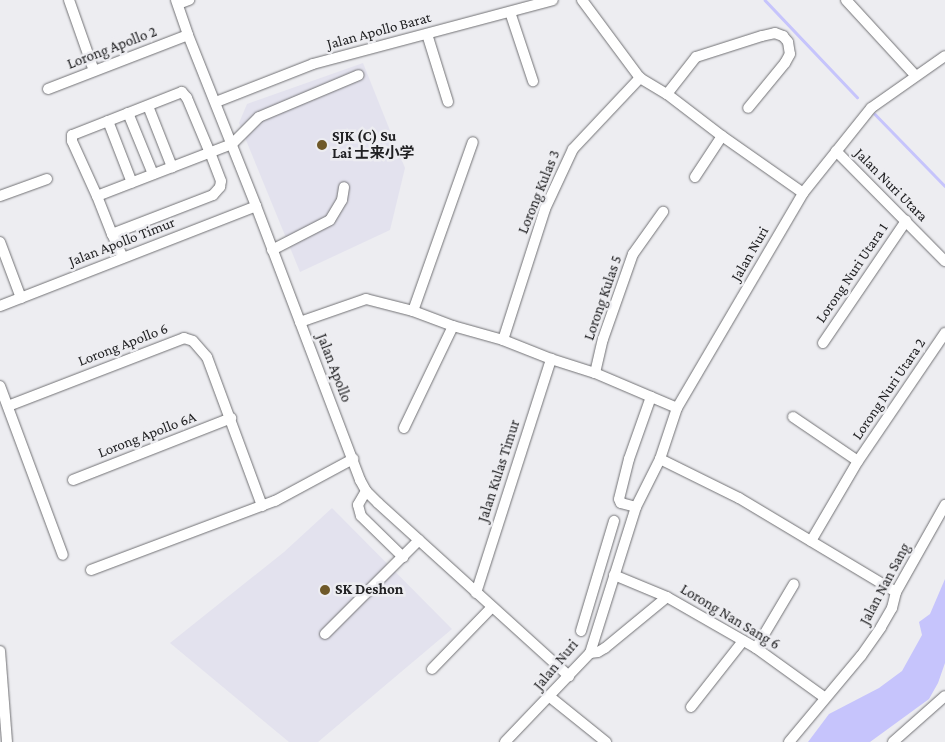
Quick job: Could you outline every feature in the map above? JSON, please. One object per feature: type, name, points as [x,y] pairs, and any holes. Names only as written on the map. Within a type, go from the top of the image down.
[{"type":"street","points":[[68,0],[94,71]]},
{"type":"street","points":[[177,2],[189,0]]},
{"type":"street","name":"Jalan Apollo Barat","points":[[216,102],[313,64],[553,0]]},
{"type":"street","points":[[582,0],[640,78],[667,94],[722,136],[803,193]]},
{"type":"street","points":[[846,0],[915,76]]},
{"type":"street","name":"Jalan Apollo","points":[[177,2],[188,35],[216,102],[352,459],[366,491],[569,676]]},
{"type":"street","points":[[510,12],[533,81]]},
{"type":"street","points":[[667,94],[696,57],[762,36],[775,33],[783,36],[788,42],[790,54],[785,63],[748,108]]},
{"type":"street","points":[[427,34],[448,102]]},
{"type":"street","name":"Lorong Apollo 2","points":[[48,89],[188,35]]},
{"type":"street","name":"Jalan Nuri","points":[[506,741],[590,653],[636,507],[660,460],[677,408],[803,193],[871,108],[945,56]]},
{"type":"street","points":[[97,196],[232,144],[259,117],[359,75]]},
{"type":"street","name":"Lorong Kulas 3","points":[[502,340],[545,209],[573,149],[640,78]]},
{"type":"street","points":[[112,234],[217,192],[221,181],[184,94],[178,92],[148,106],[75,133],[72,137],[112,234],[123,258]]},
{"type":"street","points":[[148,106],[172,167]]},
{"type":"street","points":[[128,113],[153,174]]},
{"type":"street","points":[[108,121],[132,183]]},
{"type":"street","points":[[695,177],[722,136]]},
{"type":"street","points":[[413,311],[473,142]]},
{"type":"street","name":"Jalan Nuri Utara","points":[[836,151],[945,262]]},
{"type":"street","points":[[0,196],[47,179]]},
{"type":"street","points":[[272,250],[330,220],[342,200],[344,187]]},
{"type":"street","name":"Jalan Apollo Timur","points":[[0,306],[256,206]]},
{"type":"street","name":"Lorong Kulas 5","points":[[596,373],[603,339],[634,254],[663,212]]},
{"type":"street","name":"Lorong Nuri Utara 1","points":[[823,343],[906,221]]},
{"type":"street","points":[[0,242],[21,298]]},
{"type":"street","points":[[300,322],[366,299],[413,311],[453,326],[502,340],[551,359],[596,373],[677,408]]},
{"type":"street","points":[[404,428],[453,326]]},
{"type":"street","name":"Lorong Nuri Utara 2","points":[[811,541],[858,461],[945,333]]},
{"type":"street","name":"Lorong Apollo 6","points":[[8,406],[184,338],[193,341],[207,357],[262,506]]},
{"type":"street","name":"Jalan Kulas Timur","points":[[476,592],[551,359]]},
{"type":"street","points":[[0,386],[63,555]]},
{"type":"street","points":[[636,507],[622,503],[619,499],[629,459],[651,397]]},
{"type":"street","name":"Lorong Nuri Utara 2","points":[[793,417],[858,461]]},
{"type":"street","name":"Lorong Apollo 6A","points":[[73,480],[231,418]]},
{"type":"street","points":[[91,570],[262,506],[352,459]]},
{"type":"street","points":[[660,460],[738,498],[896,592]]},
{"type":"street","points":[[366,491],[358,506],[361,516],[403,557]]},
{"type":"street","name":"Jalan Nan Sang","points":[[789,742],[824,697],[861,656],[882,627],[892,608],[896,592],[945,506]]},
{"type":"street","name":"Jalan Nuri","points":[[580,631],[614,521]]},
{"type":"street","points":[[608,538],[624,544]]},
{"type":"street","points":[[325,634],[419,540]]},
{"type":"street","name":"Lorong Nan Sang 6","points":[[614,576],[667,597],[756,648],[824,697]]},
{"type":"street","points":[[756,648],[794,584]]},
{"type":"street","points":[[590,653],[598,652],[605,648],[667,597]]},
{"type":"street","points":[[432,669],[492,607]]},
{"type":"street","points":[[587,612],[602,616]]},
{"type":"street","points":[[691,707],[743,641]]},
{"type":"street","points":[[0,651],[7,742]]},
{"type":"street","points":[[893,742],[945,696]]},
{"type":"street","points":[[550,697],[606,742]]},
{"type":"shaded area","name":"SJK (C) Su Lai 士来小学","points":[[363,63],[405,168],[390,230],[300,272],[239,123],[247,104]]},
{"type":"shaded area","name":"SK Deshon","points":[[332,508],[452,629],[318,742],[289,742],[170,643],[284,552]]},
{"type":"water","points":[[945,579],[945,663],[938,683],[929,699],[870,742],[808,742],[829,714],[879,688],[902,671],[922,635],[919,622],[930,614]]},
{"type":"waterway","points":[[765,0],[857,97]]},
{"type":"waterway","points":[[875,114],[945,186]]},
{"type":"place","name":"SJK (C) Su Lai 士来小学","points":[[322,145]]},
{"type":"place","name":"SK Deshon","points":[[325,590]]}]
